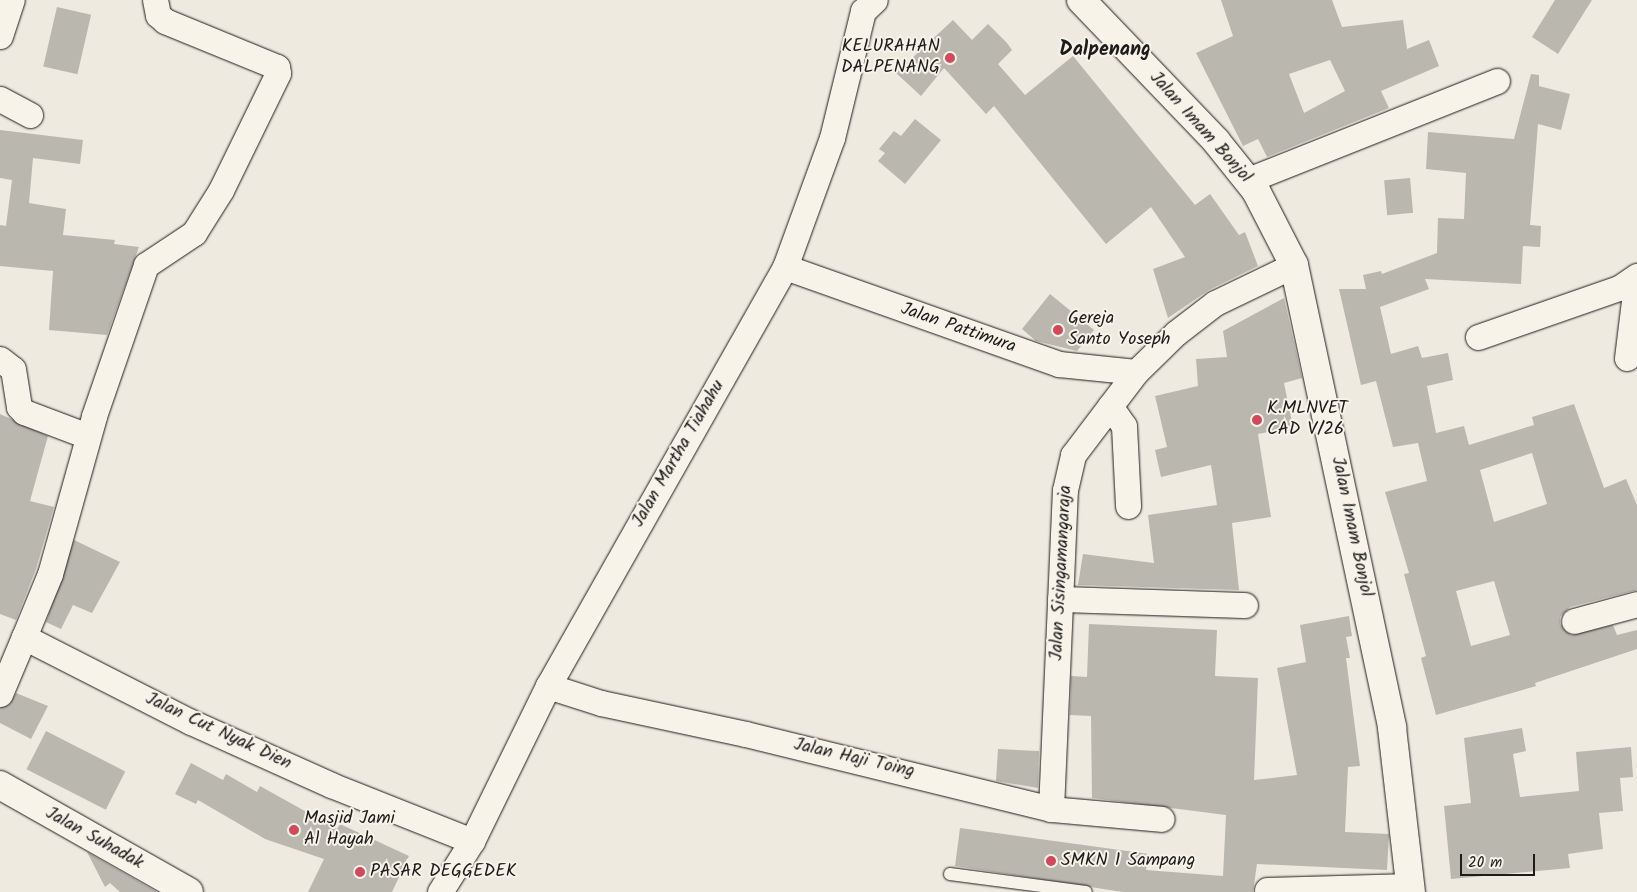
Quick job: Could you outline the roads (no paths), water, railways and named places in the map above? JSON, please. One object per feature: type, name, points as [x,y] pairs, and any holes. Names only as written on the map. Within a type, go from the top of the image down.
[{"type":"main road","name":"Jalan Imam Bonjol","points":[[1081,0],[1216,141],[1248,180],[1294,265],[1392,728],[1411,889]]},
{"type":"main road","name":"Jalan Suhadak","points":[[0,785],[189,892]]},
{"type":"street","points":[[0,36],[12,0]]},
{"type":"street","points":[[0,694],[50,574],[88,436],[146,265],[194,233],[221,190],[278,73],[277,66],[165,21],[158,15],[155,0]]},
{"type":"street","name":"Jalan Martha Tiahahu","points":[[440,892],[472,841],[548,686],[785,267],[832,138],[861,4]]},
{"type":"street","points":[[1248,180],[1497,81]]},
{"type":"street","points":[[0,99],[30,115]]},
{"type":"street","name":"Jalan Sisingamangaraja","points":[[1051,809],[1065,490],[1073,454],[1136,372],[1214,303],[1294,265]]},
{"type":"street","name":"Jalan Pattimura","points":[[785,267],[1059,364],[1136,372]]},
{"type":"street","points":[[1478,338],[1620,288],[1637,277]]},
{"type":"street","points":[[1627,358],[1637,277]]},
{"type":"street","points":[[0,359],[12,369],[19,407],[24,412],[88,436]]},
{"type":"street","points":[[1110,406],[1124,426],[1128,506]]},
{"type":"street","points":[[1060,599],[1245,605]]},
{"type":"street","points":[[1574,621],[1637,604]]},
{"type":"street","name":"Jalan Cut Nyak Dien","points":[[24,637],[199,726],[330,785],[472,841]]},
{"type":"street","name":"Jalan Haji Toing","points":[[548,686],[601,703],[756,736],[1051,809],[1162,820]]},
{"type":"street","points":[[1267,890],[1411,889]]},
{"type":"lane","points":[[950,874],[1086,892]]},
{"type":"place","name":"KELURAHAN DALPENANG","points":[[950,58]]},
{"type":"place","name":"Gereja Santo Yoseph","points":[[1058,330]]},
{"type":"place","name":"K.MLNVET CAD V/26","points":[[1257,420]]},
{"type":"place","name":"Masjid Jami Al Hayah","points":[[294,830]]},
{"type":"place","name":"SMKN 1 Sampang","points":[[1051,861]]},
{"type":"place","name":"PASAR DEGGEDEK","points":[[360,872]]},
{"type":"district","name":"Dalpenang","points":[[1105,50]]}]
